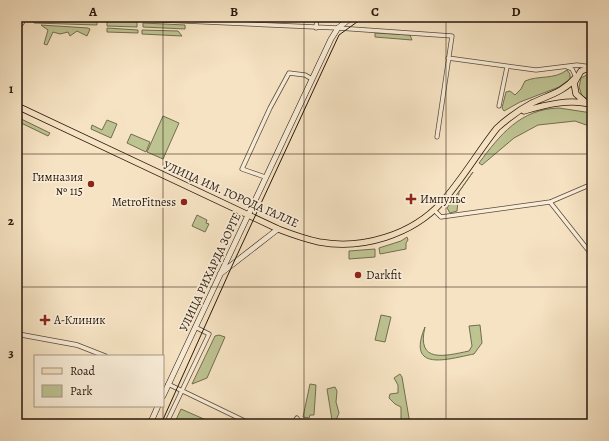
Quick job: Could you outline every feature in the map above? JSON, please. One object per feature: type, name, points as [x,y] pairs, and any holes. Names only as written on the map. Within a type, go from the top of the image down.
[{"type":"main road","points":[[338,28],[352,17]]},
{"type":"main road","name":"УЛИЦА РИХАРДА ЗОРГЕ","points":[[166,383],[195,327],[312,78],[338,28]]},
{"type":"main road","name":"УЛИЦА ИМ. ГОРОДА ГАЛЛЕ","points":[[17,106],[247,216],[278,229],[319,242],[358,243],[391,235],[418,223],[443,201],[496,128],[531,104],[565,89],[581,71],[592,67]]},
{"type":"main road","points":[[576,77],[574,86],[576,94],[585,102]]},
{"type":"main road","name":"УЛИЦА ИМ. ГОРОДА ГАЛЛЕ","points":[[516,113],[553,104],[585,102],[592,105]]},
{"type":"main road","points":[[219,275],[278,229]]},
{"type":"main road","points":[[150,424],[158,407]]},
{"type":"street","points":[[17,17],[26,17]]},
{"type":"street","points":[[17,30],[26,17]]},
{"type":"street","points":[[95,17],[196,23],[338,28],[452,36],[437,137]]},
{"type":"street","points":[[196,17],[196,23]]},
{"type":"street","points":[[316,28],[317,17]]},
{"type":"street","points":[[448,58],[536,70],[567,67],[577,64],[592,67]]},
{"type":"street","points":[[499,106],[507,67]]},
{"type":"street","points":[[567,67],[572,69],[576,77]]},
{"type":"street","points":[[265,177],[242,169],[285,78],[289,73],[305,75],[312,78]]},
{"type":"street","points":[[434,210],[441,217],[550,202],[592,184]]},
{"type":"street","points":[[550,202],[592,255]]},
{"type":"street","points":[[166,424],[209,334],[195,327]]},
{"type":"street","points":[[17,334],[77,345],[102,355]]},
{"type":"street","points":[[166,383],[251,424]]},
{"type":"street","points":[[293,424],[297,418]]},
{"type":"green space","points":[[34,17],[97,22],[97,25],[34,23],[32,19]]},
{"type":"green space","points":[[107,20],[137,22],[137,27],[107,26]]},
{"type":"green space","points":[[143,23],[185,25],[185,29],[143,27]]},
{"type":"green space","points":[[41,25],[90,29],[87,36],[77,31],[70,36],[68,32],[60,34],[53,32],[47,45],[44,44],[48,30]]},
{"type":"green space","points":[[107,28],[138,30],[138,33],[107,32]]},
{"type":"green space","points":[[142,30],[178,31],[182,36],[142,34]]},
{"type":"green space","points":[[375,33],[410,35],[412,40],[375,37]]},
{"type":"green space","points":[[567,70],[570,74],[570,79],[559,87],[520,102],[504,111],[502,108],[506,92],[510,91],[515,95],[521,89],[525,81],[557,75]]},
{"type":"green space","points":[[592,72],[592,101],[582,96],[579,87],[581,78]]},
{"type":"green space","points":[[559,108],[592,113],[592,127],[575,121],[538,125],[514,138],[482,165],[479,163],[503,134],[522,118],[533,113]]},
{"type":"green space","points":[[163,116],[179,123],[163,159],[147,152]]},
{"type":"green space","points":[[17,117],[50,133],[48,136],[17,121]]},
{"type":"green space","points":[[107,120],[117,124],[111,138],[91,129],[92,125],[102,130]]},
{"type":"green space","points":[[131,134],[150,142],[146,152],[127,143]]},
{"type":"green space","points":[[473,172],[459,192],[457,211],[450,213],[447,208]]},
{"type":"green space","points":[[197,215],[207,220],[206,223],[209,224],[205,232],[192,226]]},
{"type":"green space","points":[[407,237],[408,240],[406,243],[406,249],[380,254],[379,248],[401,241]]},
{"type":"green space","points":[[375,249],[375,257],[349,259],[349,251]]},
{"type":"green space","points":[[381,315],[391,317],[385,342],[375,340]]},
{"type":"green space","points":[[480,325],[482,343],[474,354],[442,360],[433,360],[425,357],[421,351],[421,342],[425,327],[423,339],[425,347],[429,352],[435,355],[451,355],[469,351],[472,346],[469,326]]},
{"type":"green space","points":[[219,335],[225,337],[207,378],[192,384],[215,336]]},
{"type":"green space","points":[[400,374],[402,377],[410,424],[401,424],[401,407],[389,398],[390,394],[398,393],[398,385],[394,378]]},
{"type":"green space","points":[[310,384],[316,385],[314,415],[310,415],[309,418],[303,417]]},
{"type":"green space","points":[[335,387],[337,391],[336,402],[339,413],[336,420],[332,420],[327,389]]},
{"type":"green space","points":[[181,409],[213,423],[206,424],[197,420],[195,424],[180,424],[175,422]]},
{"type":"tram line","points":[[161,424],[339,35],[364,17]]},
{"type":"place","name":"Гимназия № 115","points":[[91,184]]},
{"type":"place","name":"Импульс","points":[[411,199]]},
{"type":"place","name":"MetroFitness","points":[[184,202]]},
{"type":"place","name":"Darkfit","points":[[358,275]]},
{"type":"place","name":"А-Клиник","points":[[45,320]]}]
